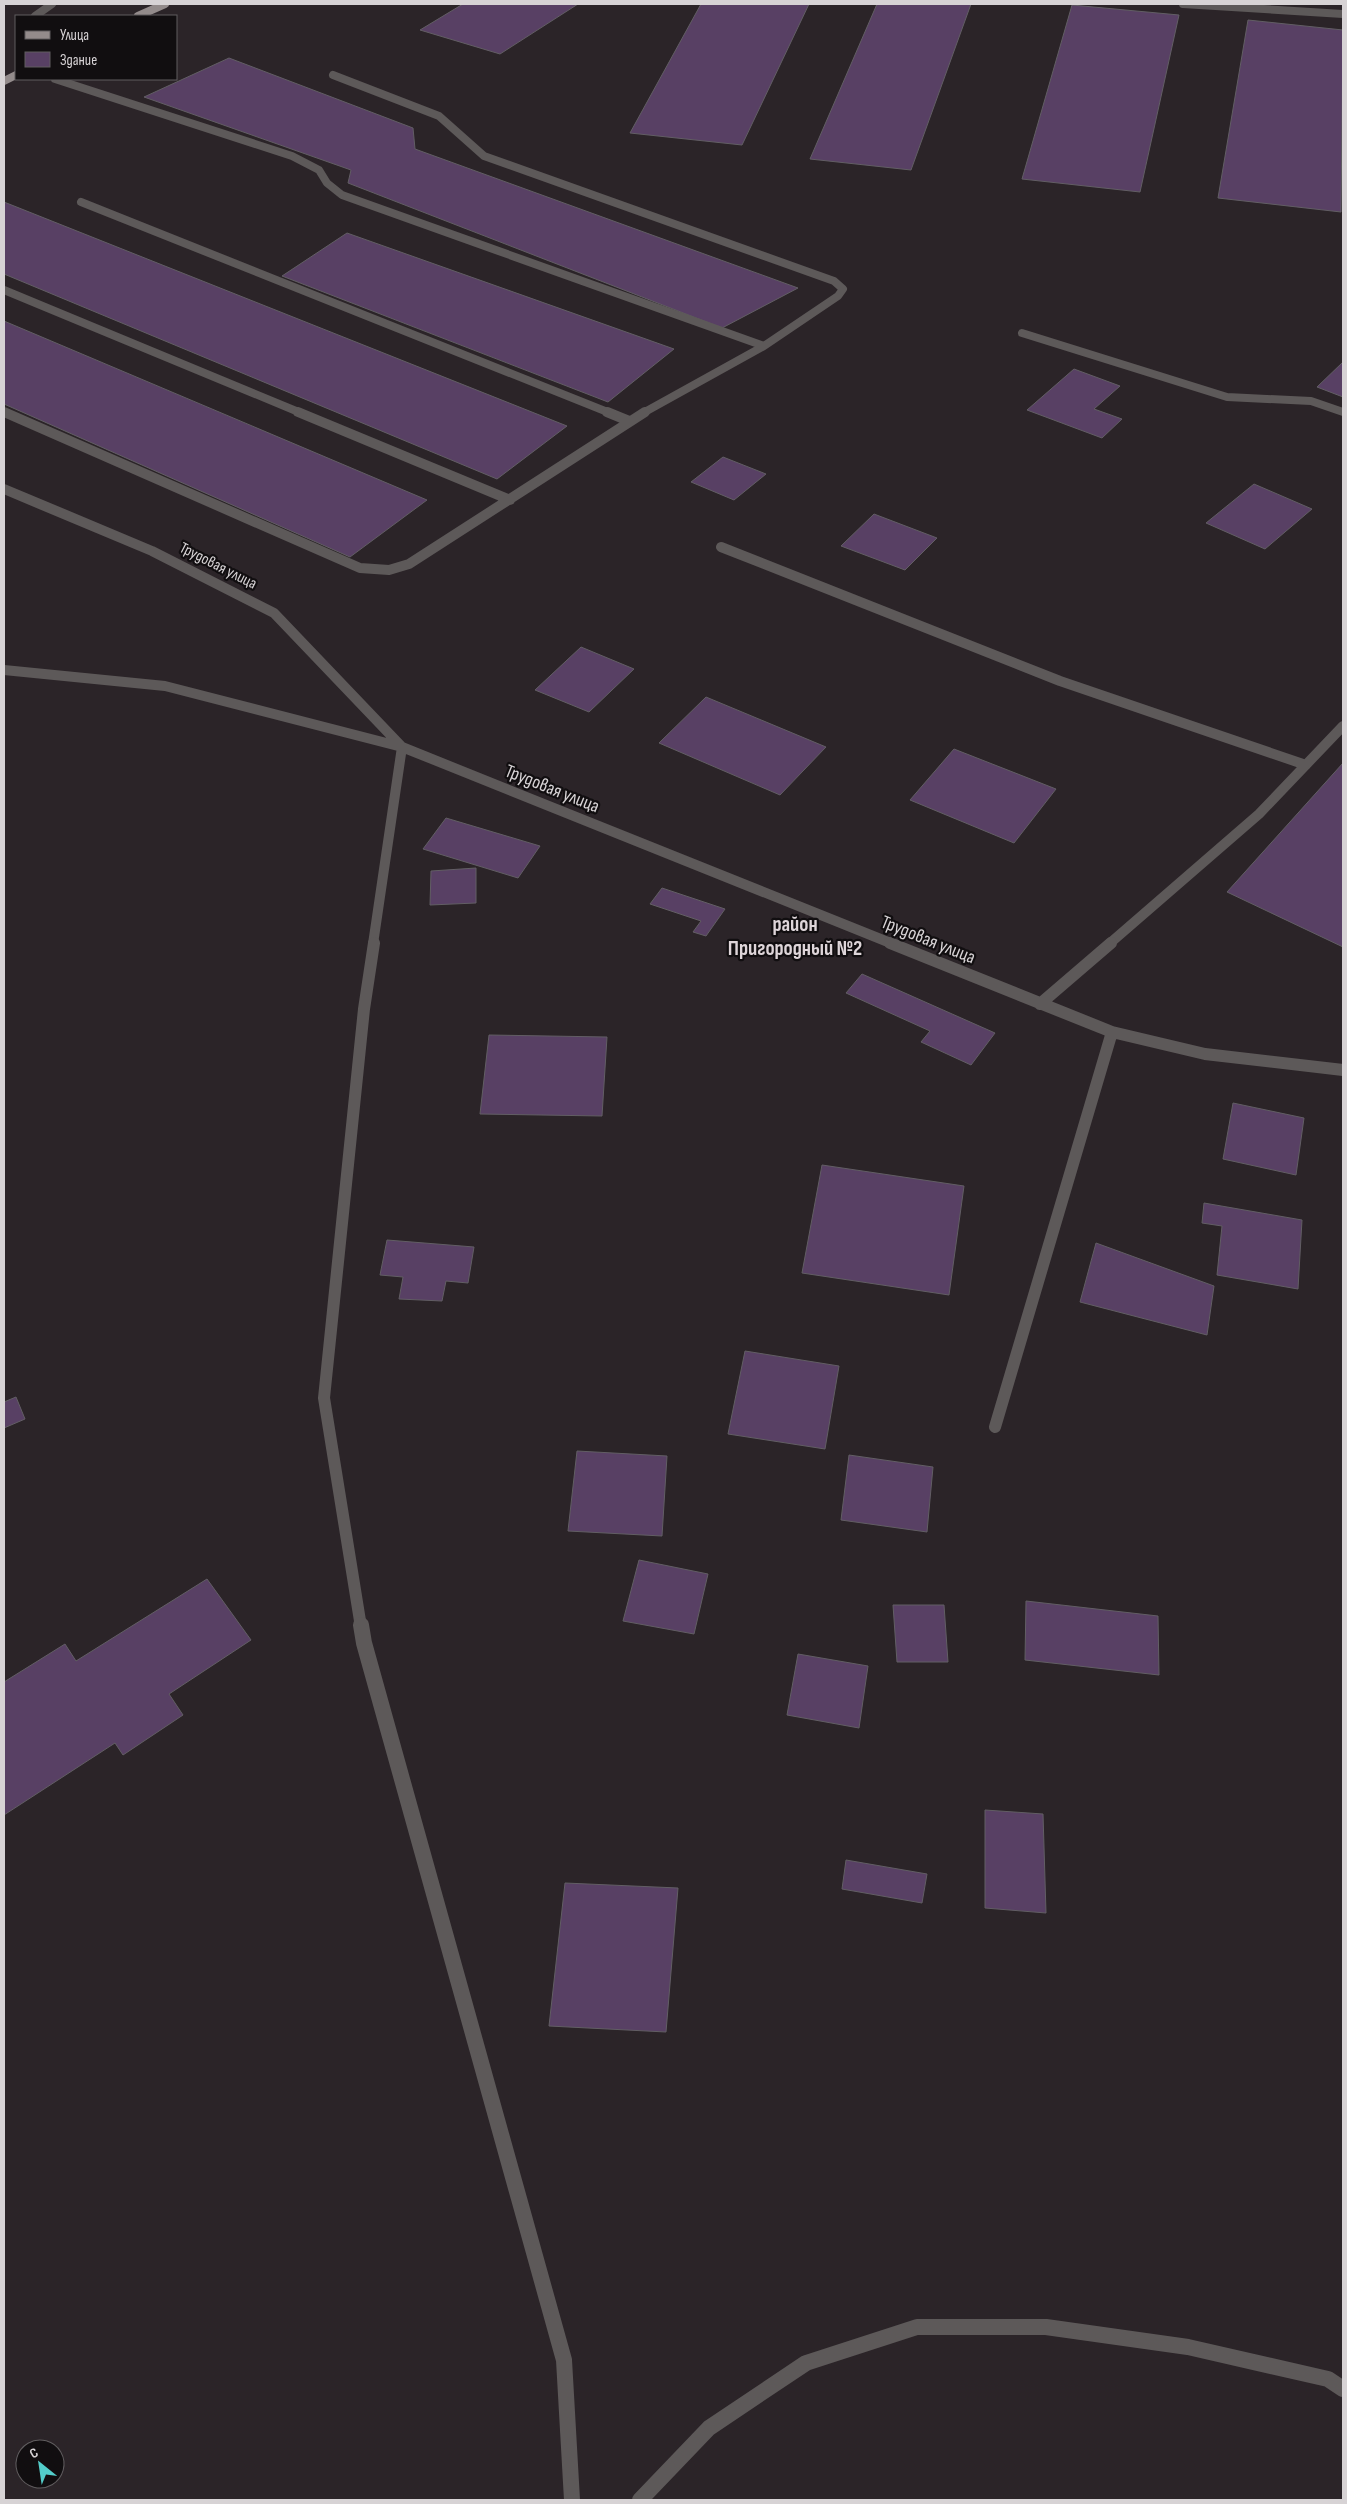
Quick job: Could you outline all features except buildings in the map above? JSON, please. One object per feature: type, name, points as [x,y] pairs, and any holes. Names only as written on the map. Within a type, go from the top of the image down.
[{"type":"main road","points":[[140,15],[165,4]]},
{"type":"street","points":[[36,15],[52,4]]},
{"type":"street","points":[[1182,4],[1343,14]]},
{"type":"street","points":[[4,412],[360,568],[389,570],[410,564],[629,421],[764,346],[838,296],[843,289],[834,281],[484,156],[454,126],[440,116],[333,75]]},
{"type":"street","points":[[58,80],[292,156],[319,170],[327,183],[342,195],[764,346]]},
{"type":"street","points":[[81,202],[629,421]]},
{"type":"street","points":[[4,290],[510,500]]},
{"type":"street","points":[[1022,333],[1227,397],[1311,401],[1343,412]]},
{"type":"street","name":"Трудовая улица","points":[[4,489],[152,551],[274,613],[402,747]]},
{"type":"street","points":[[722,547],[1060,681],[1306,765]]},
{"type":"street","name":"Трудовая улица","points":[[4,670],[165,686],[402,747],[1112,1032],[1205,1054],[1343,1070]]},
{"type":"street","points":[[1040,1004],[1259,814],[1343,726]]},
{"type":"street","points":[[402,747],[364,1009],[324,1398],[364,1643],[564,2360],[572,2500]]},
{"type":"street","points":[[995,1426],[1112,1032]]},
{"type":"street","points":[[640,2500],[709,2428],[806,2364],[917,2327],[1046,2327],[1188,2347],[1328,2379],[1343,2389]]},
{"type":"district","name":"район Пригородный №2","points":[[795,936]]}]
